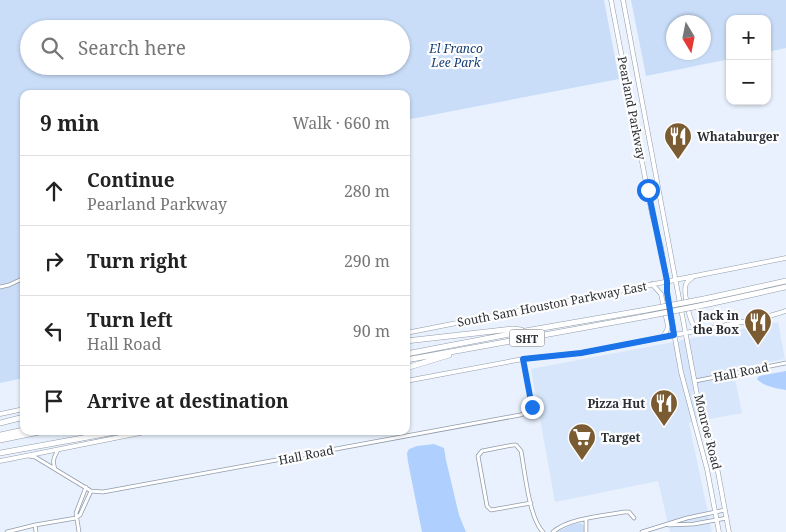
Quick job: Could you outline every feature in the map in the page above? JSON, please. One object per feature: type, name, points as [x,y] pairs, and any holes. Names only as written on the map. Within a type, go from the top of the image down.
[{"type":"highway","name":"SHT","points":[[410,359],[648,316],[786,281]]},
{"type":"highway","name":"SHT","points":[[410,353],[531,330],[786,287]]},
{"type":"highway","points":[[410,341],[513,330],[531,330]]},
{"type":"highway","points":[[410,367],[472,348]]},
{"type":"highway","points":[[0,423],[20,418]]},
{"type":"highway","points":[[0,435],[20,431]]},
{"type":"highway","points":[[0,440],[24,435]]},
{"type":"highway","points":[[0,453],[99,435]]},
{"type":"main road","name":"Pearland Parkway","points":[[611,0],[667,281],[674,335]]},
{"type":"main road","name":"Pearland Parkway","points":[[623,0],[686,333]]},
{"type":"main road","points":[[632,110],[643,108]]},
{"type":"main road","points":[[648,190],[659,188]]},
{"type":"main road","name":"South Sam Houston Parkway East","points":[[410,332],[786,258]]},
{"type":"main road","points":[[694,276],[688,281],[686,292],[692,322],[699,330]]},
{"type":"main road","points":[[652,284],[661,294],[668,326],[664,337]]},
{"type":"main road","points":[[410,380],[523,359],[581,353],[763,318],[786,311]]},
{"type":"main road","name":"Monroe Road","points":[[686,333],[699,405],[717,467],[729,532]]},
{"type":"main road","name":"Monroe Road","points":[[674,335],[681,372],[707,469],[719,532]]},
{"type":"main road","points":[[690,408],[699,405]]},
{"type":"main road","points":[[0,414],[20,410]]},
{"type":"main road","points":[[0,461],[131,435]]},
{"type":"main road","points":[[707,469],[717,467]]},
{"type":"street","points":[[0,287],[20,280]]},
{"type":"street","name":"Hall Road","points":[[92,491],[112,492],[524,414],[529,412],[532,407],[523,359]]},
{"type":"street","name":"Hall Road","points":[[695,381],[786,363]]},
{"type":"street","points":[[531,503],[491,510],[486,506],[478,456],[482,451],[516,445],[521,451],[531,503],[532,511],[543,532]]},
{"type":"street","points":[[55,469],[53,458],[58,450]]},
{"type":"street","points":[[7,532],[76,518],[80,515],[92,491],[29,456]]},
{"type":"street","points":[[79,532],[76,513],[86,487]]},
{"type":"street","points":[[642,532],[687,518],[726,510]]},
{"type":"street","points":[[553,532],[565,524],[624,512],[628,512],[634,518]]},
{"type":"street","points":[[666,525],[689,524],[727,518]]},
{"type":"street","points":[[586,519],[586,532]]},
{"type":"street","points":[[35,525],[36,532]]},
{"type":"shaded area","points":[[778,322],[785,359],[733,369],[742,413],[689,423],[712,532],[670,532],[658,481],[555,502],[531,369]]},
{"type":"shaded area","points":[[786,371],[786,390],[766,385],[757,379],[759,376]]},
{"type":"shaded area","points":[[434,444],[444,448],[459,515],[466,532],[422,532],[407,453],[409,449],[417,446]]},
{"type":"green space","name":"El Franco Lee Park","points":[[0,0],[604,0],[619,79],[410,119],[410,90],[20,90],[20,379],[0,383]]},
{"type":"green space","points":[[631,0],[786,0],[786,48],[771,51],[771,15],[726,15],[726,60],[646,76]]},
{"type":"green space","points":[[581,523],[584,526],[584,532],[557,532],[571,525]]},
{"type":"place","name":"Whataburger","points":[[678,160]]},
{"type":"place","name":"Jack in the Box","points":[[758,346]]},
{"type":"place","name":"Pizza Hut","points":[[664,427]]},
{"type":"place","name":"Target","points":[[582,461]]},
{"type":"route","points":[[532,407],[523,359],[581,353],[674,335],[661,247],[648,190]]}]
